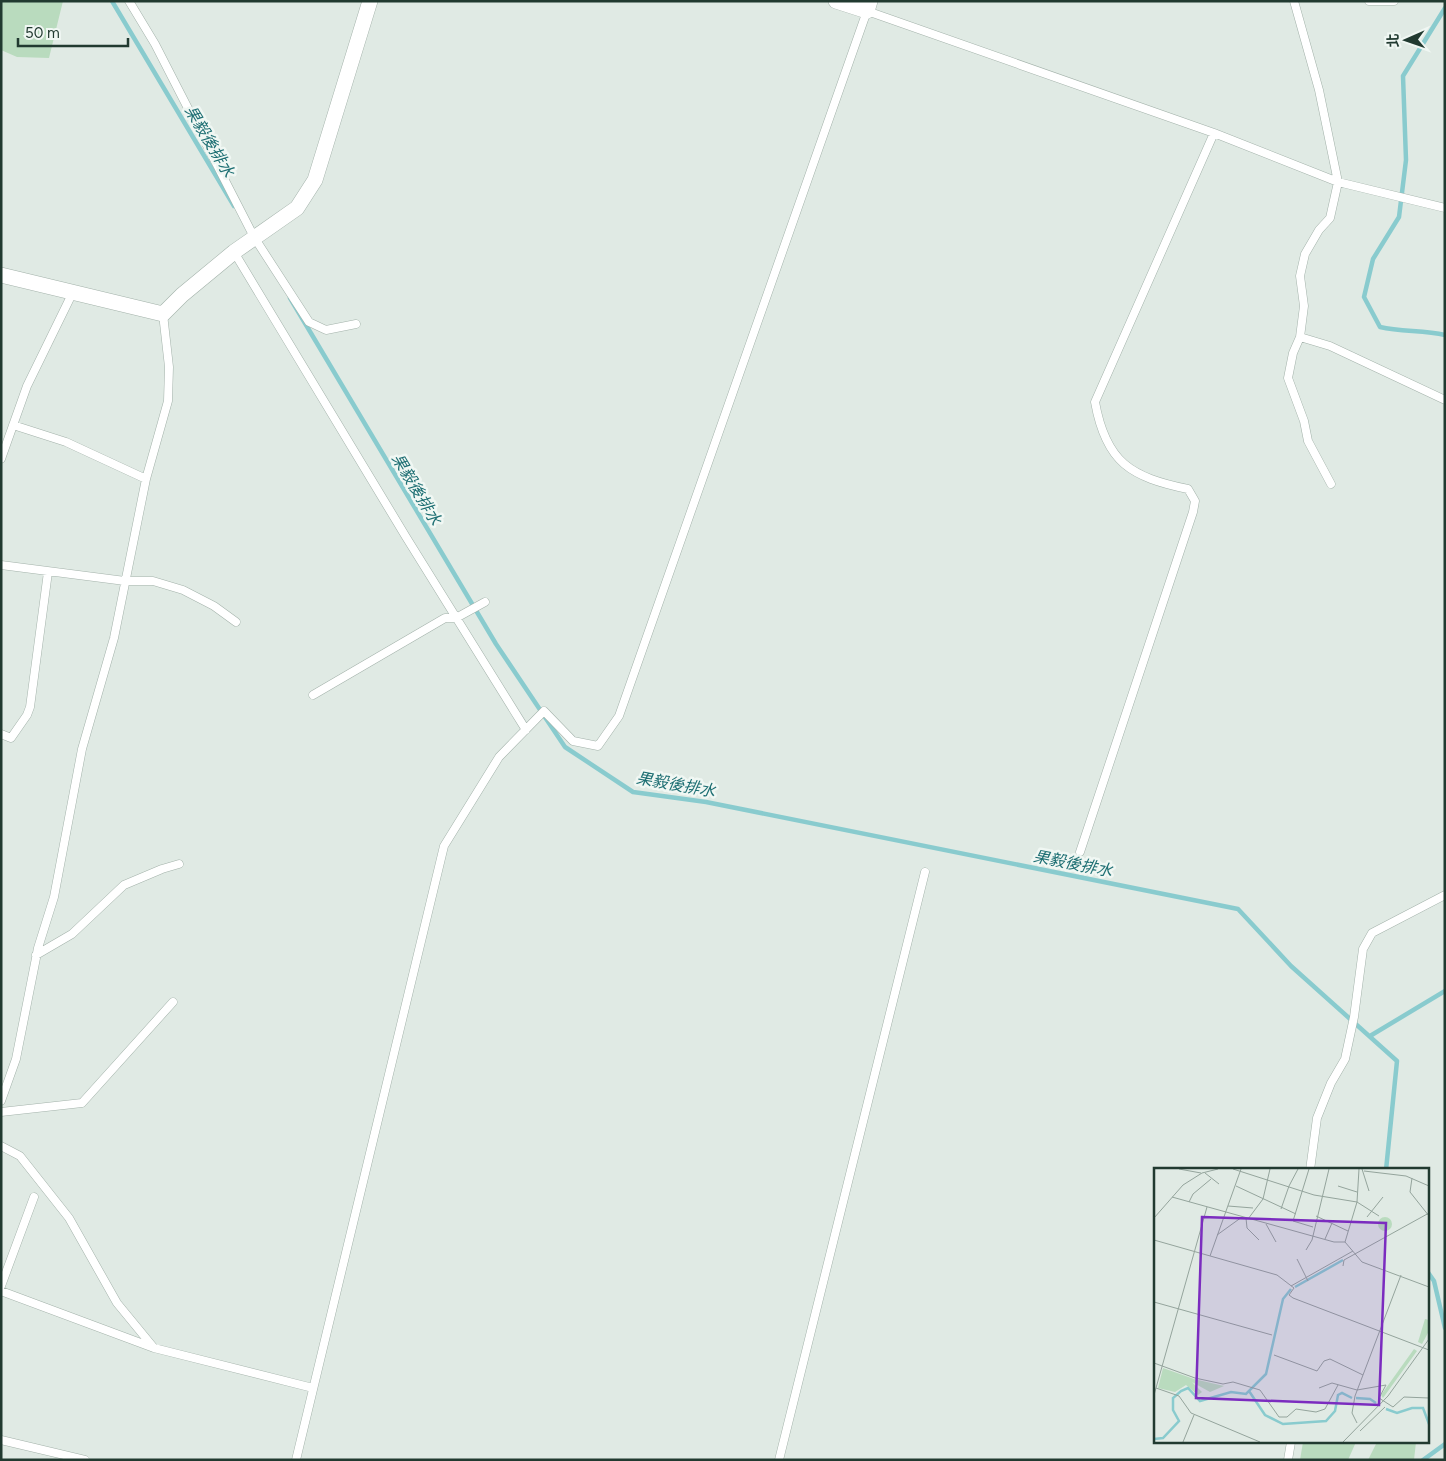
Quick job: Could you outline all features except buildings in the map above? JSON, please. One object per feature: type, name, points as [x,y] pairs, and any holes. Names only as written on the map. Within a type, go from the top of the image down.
[{"type":"street","points":[[1,275],[163,314],[182,294],[234,252],[297,208],[315,180],[370,1]]},
{"type":"street","points":[[836,1],[868,6]]},
{"type":"lane","points":[[129,1],[155,44],[254,237],[309,322],[326,330],[356,324]]},
{"type":"lane","points":[[1294,1],[1319,90],[1338,182],[1330,218],[1319,230],[1305,254],[1300,276],[1304,306],[1300,337],[1293,353],[1288,378],[1304,421],[1308,441],[1331,484]]},
{"type":"lane","points":[[1369,1],[1394,1]]},
{"type":"lane","points":[[296,1460],[444,846],[498,757],[544,711],[573,741],[598,746],[619,716],[868,6],[1214,133],[1338,182],[1445,208]]},
{"type":"lane","points":[[1080,852],[1193,512],[1195,501],[1188,490],[1154,482],[1137,474],[1112,451],[1100,426],[1095,402],[1214,133]]},
{"type":"lane","points":[[234,252],[526,730]]},
{"type":"lane","points":[[1,459],[27,386],[73,292]]},
{"type":"lane","points":[[1,1101],[2,1092],[16,1059],[36,955],[54,897],[82,749],[114,638],[146,479],[168,401],[169,367],[163,314]]},
{"type":"lane","points":[[1300,337],[1330,346],[1445,400]]},
{"type":"lane","points":[[14,425],[66,442],[146,479]]},
{"type":"lane","points":[[1,565],[48,572],[153,581],[183,590],[214,606],[236,622]]},
{"type":"lane","points":[[1,734],[11,738],[28,715],[35,680],[48,572]]},
{"type":"lane","points":[[313,695],[445,618],[456,618],[485,602]]},
{"type":"lane","points":[[36,955],[72,934],[124,885],[179,864]]},
{"type":"lane","points":[[779,1460],[924,872]]},
{"type":"lane","points":[[1310,1168],[1317,1118],[1331,1083],[1345,1059],[1354,1017],[1363,949],[1372,933],[1445,896]]},
{"type":"lane","points":[[1,1112],[82,1103],[173,1002]]},
{"type":"lane","points":[[1,1146],[20,1156],[69,1218],[117,1303],[154,1348]]},
{"type":"lane","points":[[1,1286],[34,1197]]},
{"type":"lane","points":[[1,1291],[154,1348],[312,1388]]},
{"type":"lane","points":[[1,1440],[85,1460]]},
{"type":"lane","points":[[1288,1460],[1291,1444]]},
{"type":"green space","points":[[1,1],[63,1],[49,58],[17,57],[1,50]]},
{"type":"green space","points":[[1303,1444],[1355,1444],[1348,1460],[1300,1460]]},
{"type":"green space","points":[[1376,1444],[1416,1444],[1414,1460],[1368,1460]]},
{"type":"waterway","name":"果毅後排水","points":[[112,1],[234,206]]},
{"type":"waterway","points":[[1445,8],[1403,76],[1406,160],[1399,217],[1373,259],[1364,297],[1380,327],[1445,335]]},
{"type":"waterway","name":"果毅後排水","points":[[290,298],[496,644],[565,747],[633,792],[706,802],[1238,909],[1291,966],[1397,1061],[1386,1168]]},
{"type":"waterway","points":[[1370,1036],[1445,991]]},
{"type":"waterway","name":"果毅後排水","points":[[1428,1272],[1434,1281],[1445,1328]]},
{"type":"waterway","name":"果毅後排水","points":[[1423,1460],[1445,1444]]}]
